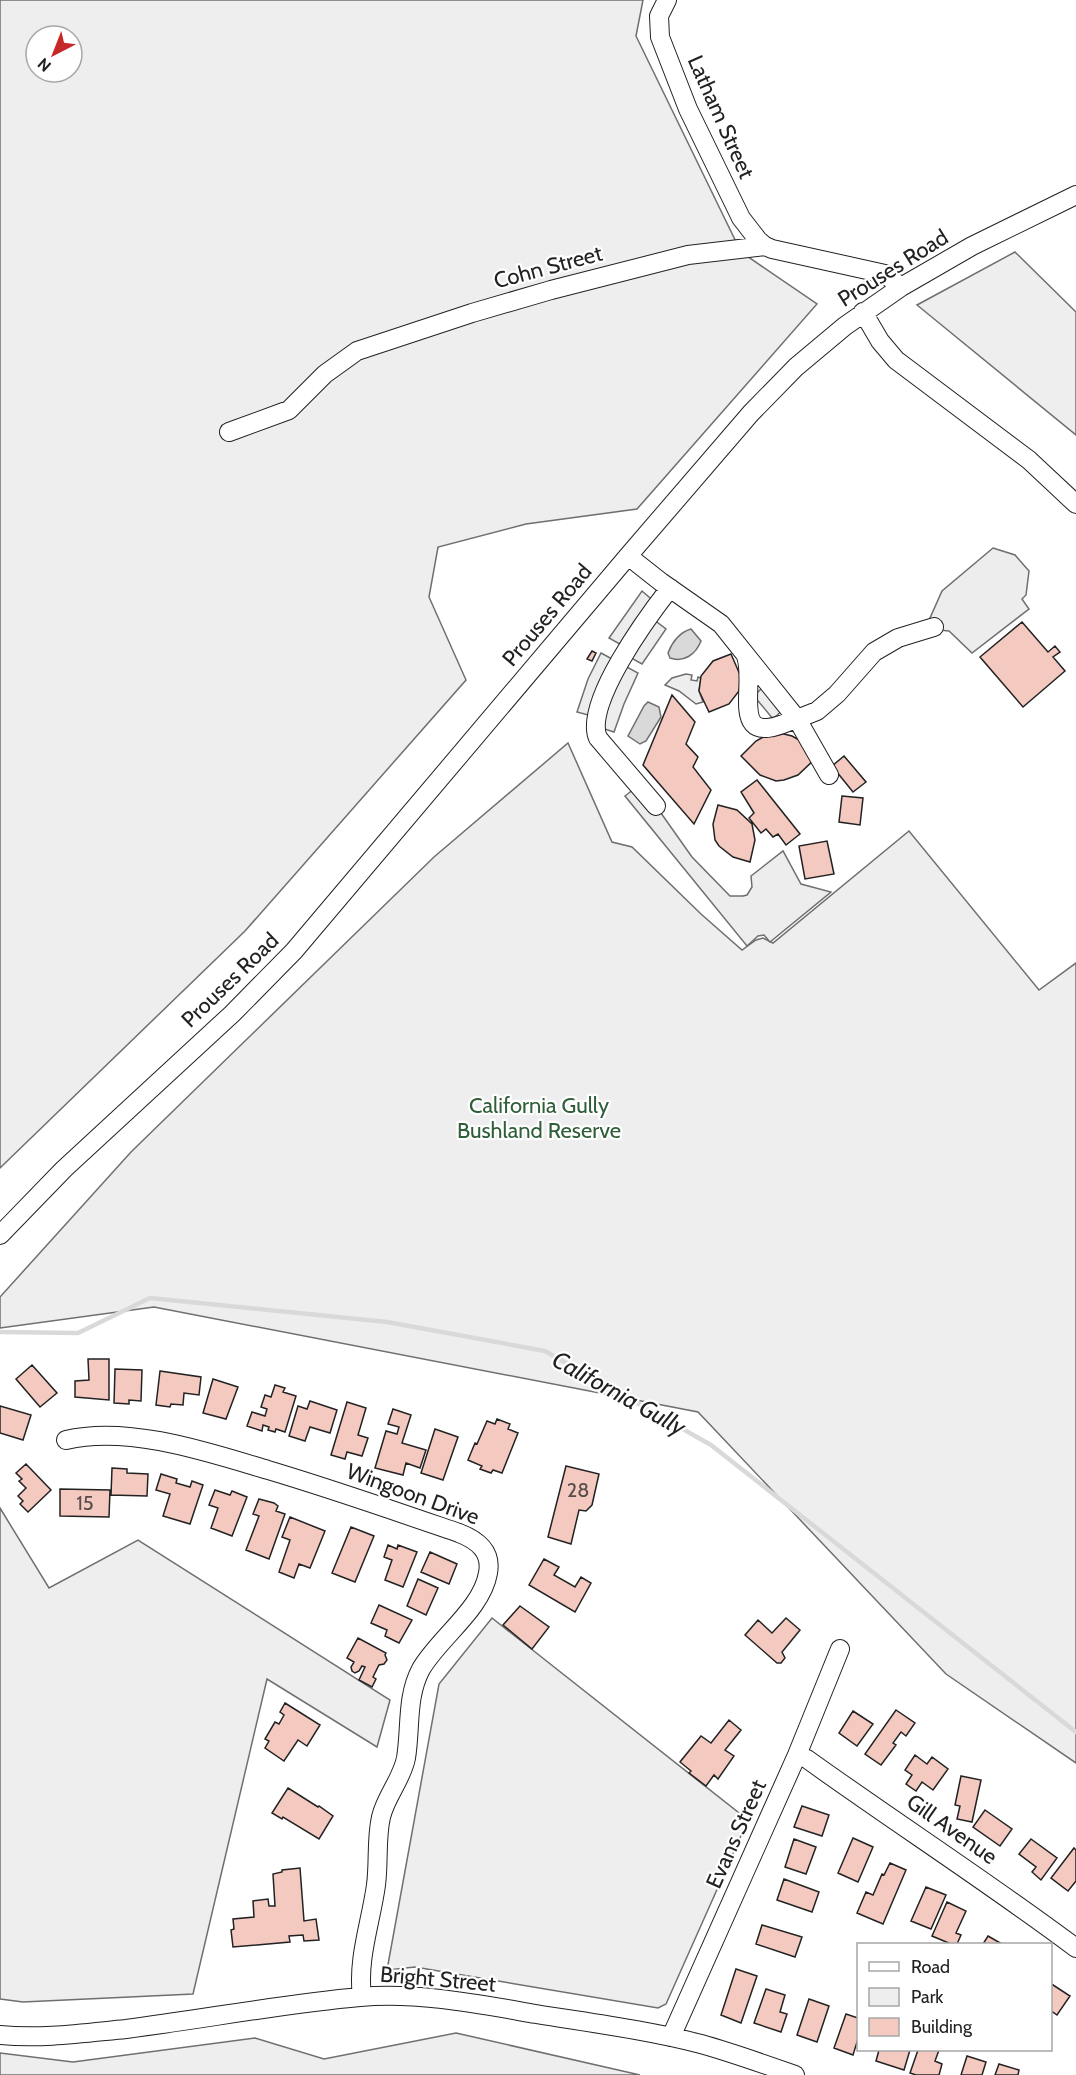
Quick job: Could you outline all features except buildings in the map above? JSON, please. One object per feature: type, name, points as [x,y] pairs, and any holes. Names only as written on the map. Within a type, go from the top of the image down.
[{"type":"street","name":"Latham Street","points":[[668,0],[658,16],[660,37],[688,109],[741,218],[765,246]]},
{"type":"street","name":"Prouses Road","points":[[0,1235],[43,1189],[232,1014],[294,951],[628,556],[781,382],[825,341],[901,287],[972,246],[1076,195]]},
{"type":"street","name":"Cohn Street","points":[[229,432],[289,410],[325,374],[357,351],[551,290],[688,255],[765,246],[782,252],[885,274],[901,287]]},
{"type":"street","points":[[863,312],[888,351],[903,366],[1029,460],[1076,504]]},
{"type":"street","points":[[628,556],[721,624],[797,719],[829,775]]},
{"type":"street","points":[[656,806],[598,738],[595,725],[609,683],[622,658],[670,588]]},
{"type":"street","points":[[744,652],[749,670],[747,708],[752,722],[766,727],[782,725],[818,711],[837,694],[874,652],[898,638],[934,627]]},
{"type":"street","name":"Wingoon Drive","points":[[66,1440],[104,1434],[198,1449],[323,1486],[459,1533],[476,1541],[486,1553],[489,1568],[483,1589],[426,1662],[414,1687],[408,1717],[404,1766],[382,1816],[376,1884],[361,1964],[362,1997]]},
{"type":"street","name":"Evans Street","points":[[671,2037],[797,1755],[840,1649]]},
{"type":"street","name":"Gill Avenue","points":[[797,1755],[807,1759],[951,1857],[1076,1947]]},
{"type":"street","name":"Bright Street","points":[[0,2035],[23,2037],[107,2031],[362,1997],[415,1996],[467,2002],[671,2037],[727,2052],[786,2074]]},
{"type":"green space","points":[[0,0],[643,0],[636,36],[741,252],[817,304],[637,509],[526,524],[438,547],[429,597],[466,680],[245,931],[0,1168]]},
{"type":"green space","points":[[1015,252],[1076,312],[1076,435],[917,305]]},
{"type":"green space","points":[[686,674],[692,675],[691,680],[697,681],[698,677],[701,678],[699,691],[703,702],[696,704],[679,691],[665,685],[672,678]]},
{"type":"green space","name":"California Gully Bushland Reserve","points":[[568,743],[612,842],[632,847],[742,950],[763,938],[773,943],[909,831],[1039,990],[1076,963],[1076,1763],[946,1674],[698,1412],[154,1307],[0,1328],[0,1297],[131,1152],[434,857]]},
{"type":"green space","points":[[0,1508],[49,1588],[138,1540],[390,1700],[377,1747],[267,1679],[193,1994],[23,2002],[0,1999]]},
{"type":"green space","points":[[492,1618],[748,1820],[666,2004],[658,2008],[415,1967],[387,1970],[439,1684]]},
{"type":"green space","points":[[456,2033],[640,2075],[0,2075],[0,2053],[73,2062],[255,2038],[324,2059]]},
{"type":"shaded area","points":[[993,548],[1015,555],[1029,571],[1026,595],[1022,599],[1029,609],[972,653],[949,631],[939,630],[930,618],[942,591]]},
{"type":"shaded area","points":[[642,591],[657,604],[649,616],[666,629],[642,664],[624,654],[627,648],[609,638]]},
{"type":"shaded area","points":[[691,629],[701,641],[696,650],[685,658],[670,658],[668,653],[674,641],[683,632]]},
{"type":"shaded area","points":[[601,653],[638,673],[614,732],[595,726],[596,717],[577,712],[588,679]]},
{"type":"shaded area","points":[[768,682],[787,706],[773,719],[754,696]]},
{"type":"shaded area","points":[[648,702],[659,707],[661,717],[646,741],[640,744],[628,736]]},
{"type":"shaded area","points":[[639,785],[692,857],[730,896],[747,895],[752,887],[751,876],[783,851],[801,884],[831,892],[770,942],[764,935],[758,936],[747,946],[625,796]]},
{"type":"waterway","name":"California Gully","points":[[0,1332],[78,1333],[150,1298],[387,1322],[545,1351],[711,1445],[1076,1732]]}]
